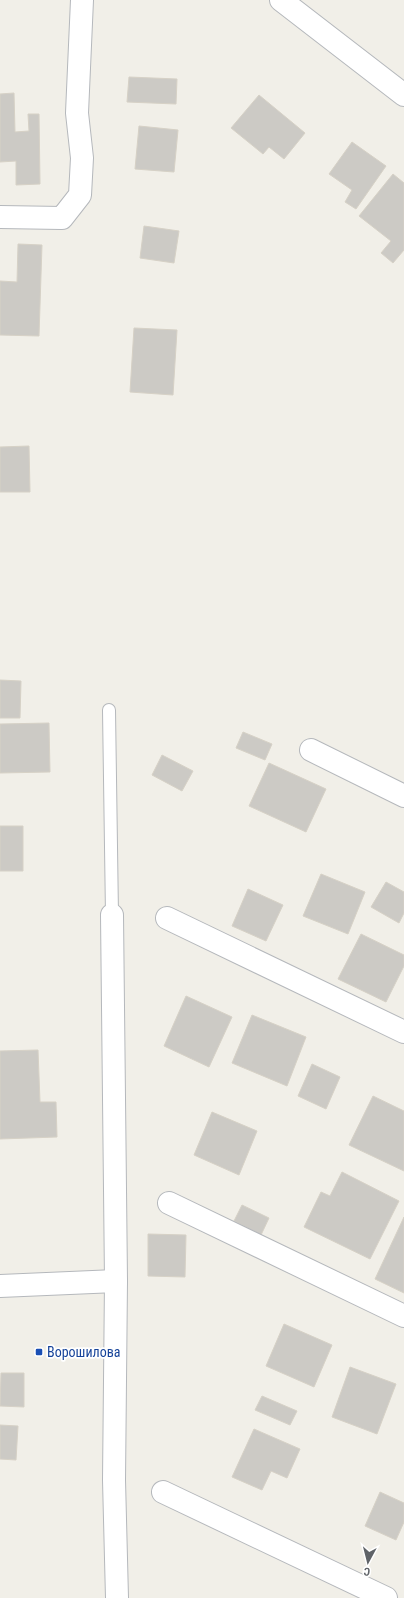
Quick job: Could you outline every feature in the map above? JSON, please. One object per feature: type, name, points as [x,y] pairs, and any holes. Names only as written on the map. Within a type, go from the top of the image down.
[{"type":"street","points":[[0,217],[62,218],[80,195],[82,158],[78,113],[82,0]]},
{"type":"street","points":[[281,0],[404,95]]},
{"type":"street","points":[[311,750],[404,796]]},
{"type":"street","points":[[112,915],[116,1281],[114,1480],[117,1598]]},
{"type":"street","points":[[167,918],[404,1032]]},
{"type":"street","points":[[169,1203],[404,1316]]},
{"type":"street","points":[[0,1286],[116,1281]]},
{"type":"street","points":[[163,1492],[386,1598]]},
{"type":"lane","points":[[109,710],[112,915]]},
{"type":"building","points":[[129,77],[177,79],[176,104],[127,102]]},
{"type":"building","points":[[14,93],[15,132],[29,131],[28,114],[39,114],[40,184],[16,185],[16,161],[0,162],[0,94]]},
{"type":"building","points":[[259,95],[305,133],[284,159],[269,147],[263,154],[231,128]]},
{"type":"building","points":[[139,126],[178,130],[174,172],[135,169]]},
{"type":"building","points":[[352,142],[386,166],[356,209],[345,202],[352,190],[329,174]]},
{"type":"building","points":[[393,174],[404,183],[404,250],[393,263],[381,253],[391,241],[359,216]]},
{"type":"building","points":[[144,226],[179,231],[174,263],[140,258]]},
{"type":"building","points":[[18,244],[42,245],[39,336],[0,335],[0,281],[17,282]]},
{"type":"building","points":[[134,328],[177,330],[173,395],[130,392]]},
{"type":"building","points":[[29,446],[30,492],[0,492],[0,447]]},
{"type":"building","points":[[0,680],[21,681],[20,718],[0,718]]},
{"type":"building","points":[[49,723],[50,772],[0,773],[0,724]]},
{"type":"building","points":[[243,732],[272,744],[265,760],[236,748]]},
{"type":"building","points":[[162,755],[193,771],[182,791],[152,775]]},
{"type":"building","points":[[269,763],[326,789],[306,832],[249,806]]},
{"type":"building","points":[[0,826],[23,826],[23,871],[0,871]]},
{"type":"building","points":[[321,874],[365,892],[348,934],[303,916]]},
{"type":"building","points":[[386,882],[404,892],[404,913],[399,923],[371,907]]},
{"type":"building","points":[[248,889],[283,905],[266,941],[232,926]]},
{"type":"building","points":[[361,934],[404,955],[404,966],[386,1002],[338,979]]},
{"type":"building","points":[[186,996],[232,1017],[209,1067],[164,1046]]},
{"type":"building","points":[[252,1015],[306,1037],[287,1086],[232,1063]]},
{"type":"building","points":[[38,1050],[40,1102],[56,1102],[57,1137],[0,1139],[0,1051]]},
{"type":"building","points":[[312,1064],[340,1077],[326,1109],[298,1096]]},
{"type":"building","points":[[373,1096],[404,1111],[404,1171],[349,1145]]},
{"type":"building","points":[[212,1112],[257,1131],[239,1175],[194,1155]]},
{"type":"building","points":[[342,1172],[399,1201],[370,1259],[304,1227],[321,1192],[330,1196]]},
{"type":"building","points":[[242,1205],[269,1218],[261,1235],[234,1221]]},
{"type":"building","points":[[404,1217],[404,1293],[375,1279]]},
{"type":"building","points":[[148,1234],[186,1235],[185,1277],[148,1276]]},
{"type":"building","points":[[284,1324],[332,1345],[314,1387],[266,1366]]},
{"type":"building","points":[[350,1367],[396,1384],[377,1434],[332,1417]]},
{"type":"building","points":[[1,1373],[24,1373],[24,1407],[0,1406]]},
{"type":"building","points":[[262,1396],[297,1411],[290,1425],[255,1410]]},
{"type":"building","points":[[0,1425],[18,1426],[16,1460],[0,1459]]},
{"type":"building","points":[[254,1429],[300,1449],[287,1478],[271,1471],[262,1490],[232,1477]]},
{"type":"building","points":[[380,1492],[404,1503],[404,1522],[396,1540],[365,1526]]},
{"type":"place","name":"Ворошилова","points":[[39,1352]]}]
